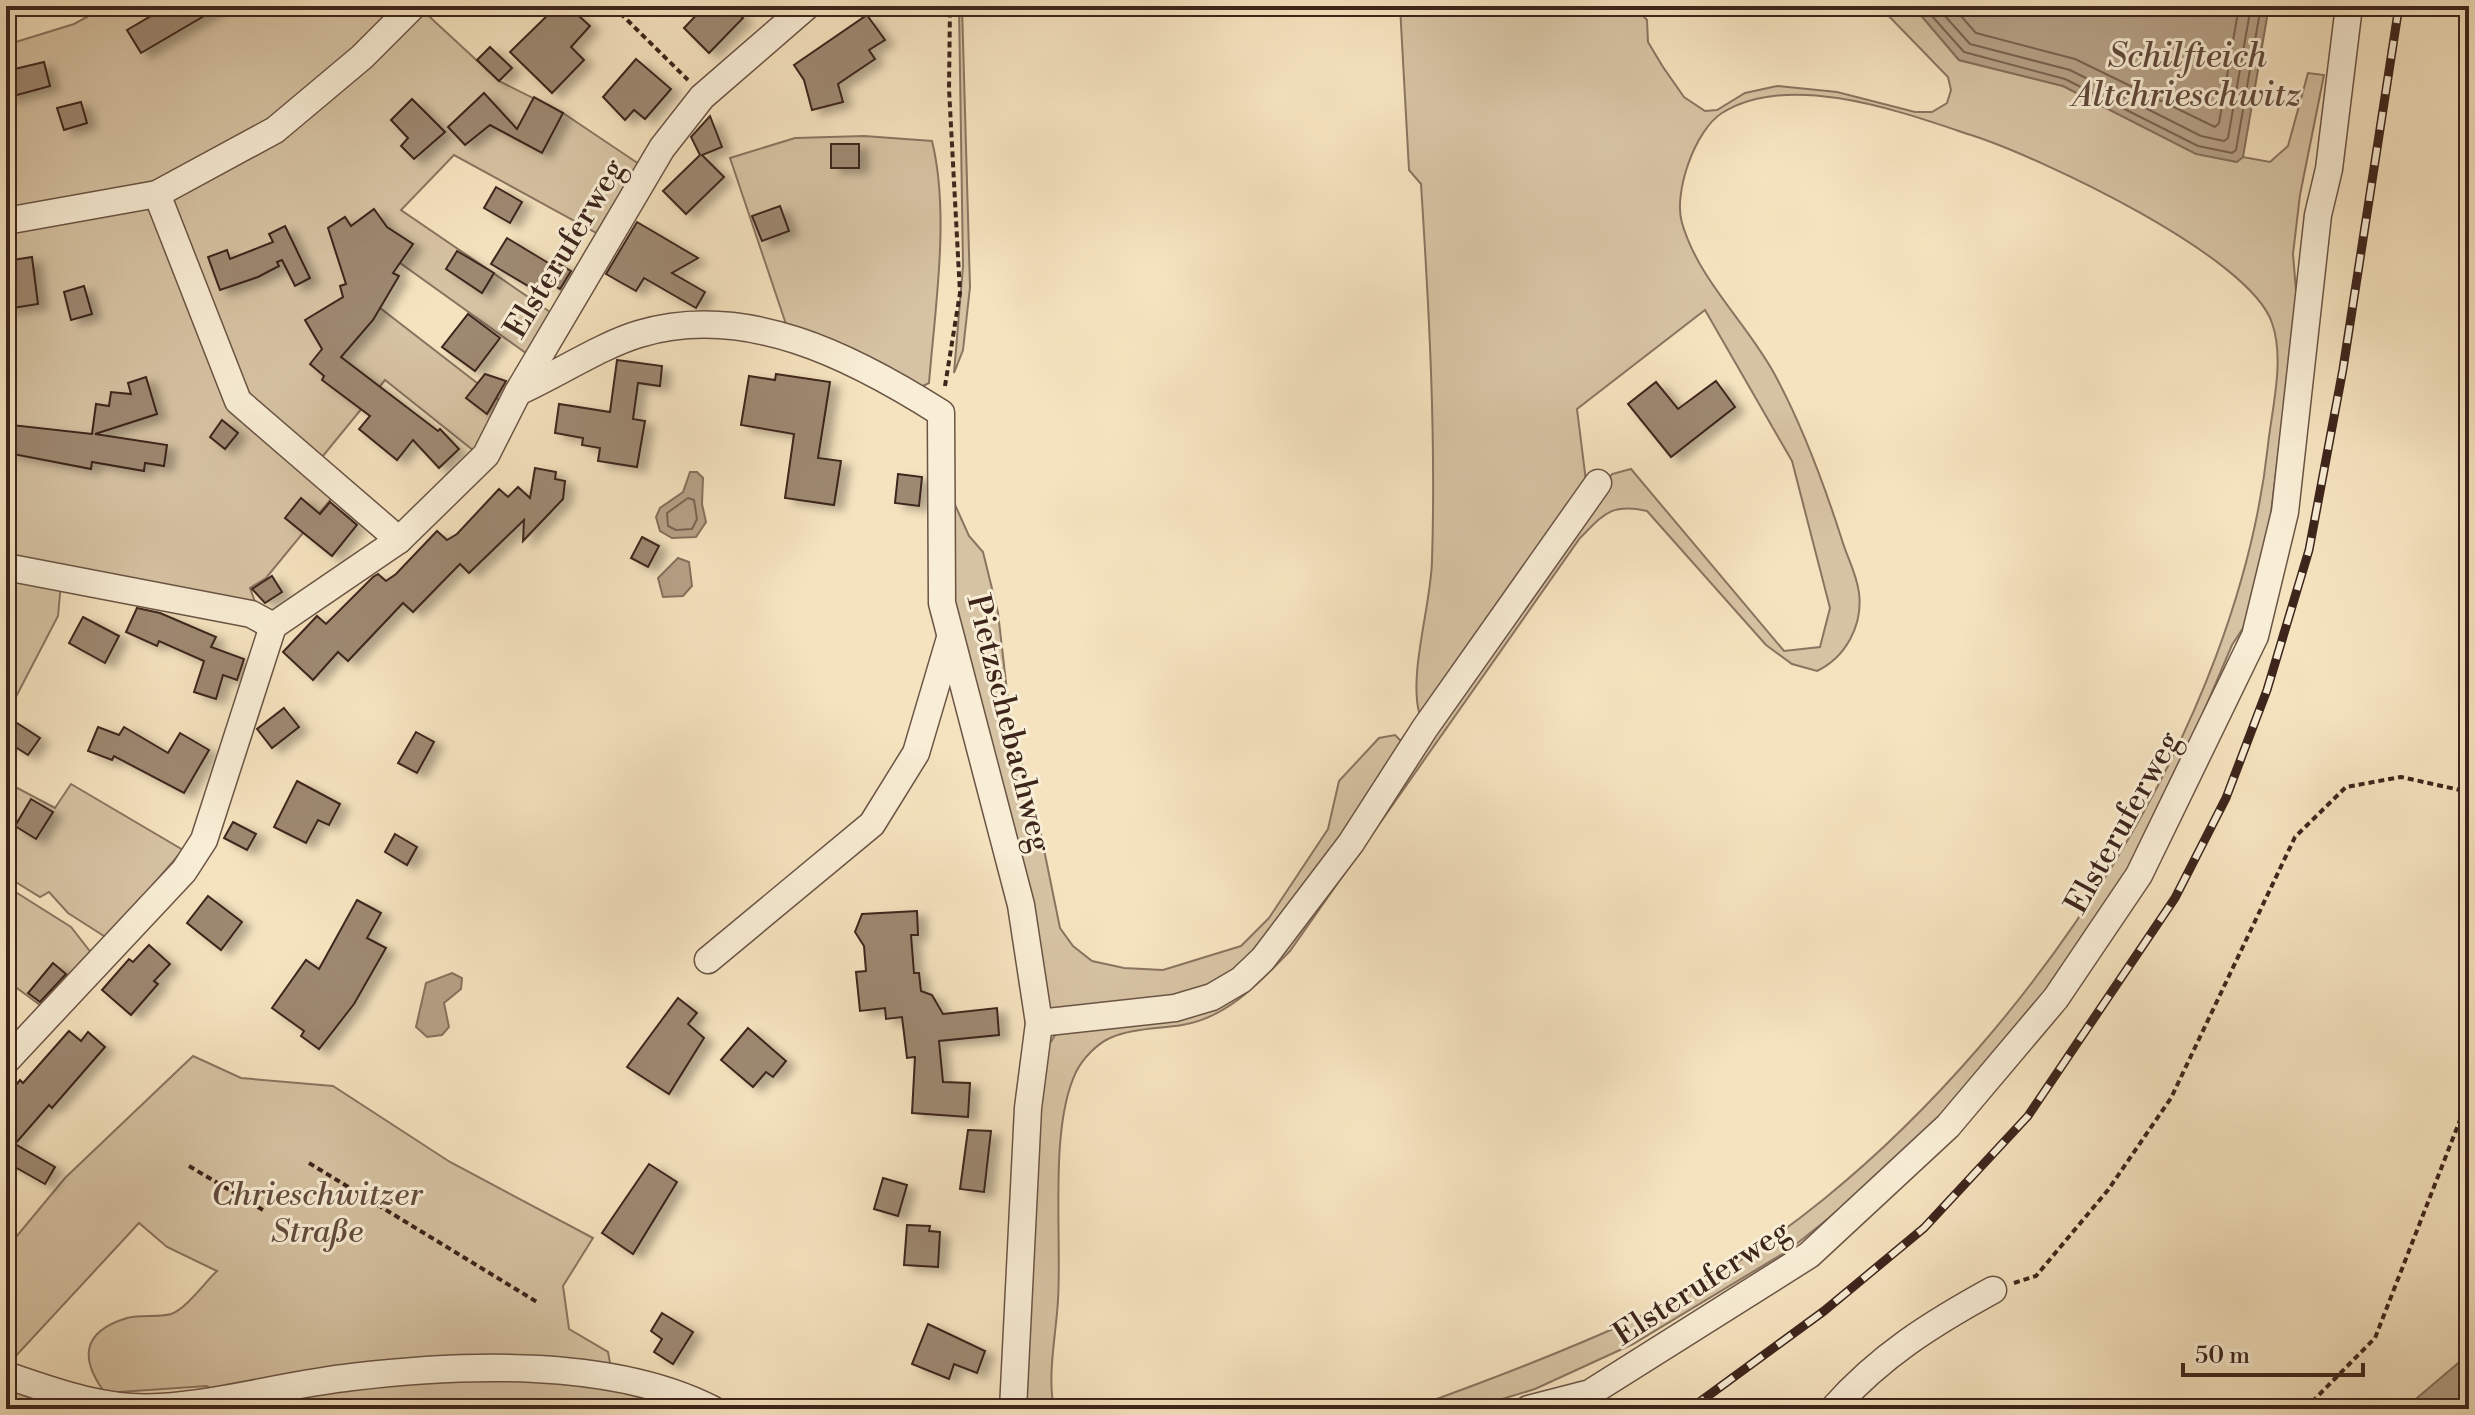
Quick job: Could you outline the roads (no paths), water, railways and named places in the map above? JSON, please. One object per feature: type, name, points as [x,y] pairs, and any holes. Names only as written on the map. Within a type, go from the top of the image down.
[{"type":"street","points":[[6,221],[157,194],[275,130],[362,57],[413,6]]},
{"type":"street","name":"Elsteruferweg","points":[[273,626],[290,611],[399,540],[486,455],[518,392],[662,148],[702,97],[807,6]]},
{"type":"street","name":"Elsteruferweg","points":[[1528,1409],[1590,1393],[1809,1255],[1948,1126],[2056,998],[2139,875],[2207,739],[2258,623],[2285,512],[2318,215],[2329,169],[2349,6]]},
{"type":"street","points":[[157,194],[238,401],[399,540]]},
{"type":"street","name":"Pietzschebachweg","points":[[518,392],[636,335],[685,323],[730,323],[760,329],[828,353],[874,373],[941,413],[942,603],[1021,905],[1039,1023],[1027,1124],[1013,1409]]},
{"type":"street","points":[[1039,1023],[1175,1008],[1212,997],[1252,970],[1351,843],[1425,728],[1598,483]]},
{"type":"street","points":[[6,567],[251,614],[273,626],[204,840],[184,871],[6,1061]]},
{"type":"street","points":[[708,960],[872,824],[916,753],[950,638]]},
{"type":"street","points":[[1833,1409],[1867,1371],[1944,1317],[1993,1290]]},
{"type":"street","points":[[6,1375],[63,1395],[118,1405],[159,1407],[354,1377],[516,1367],[613,1378],[695,1401],[712,1409]]},
{"type":"water","name":"Schilfteich Altchrieschwitz","points":[[1913,6],[2269,6],[2243,157],[2237,162],[2196,154],[2063,86],[1959,60]]},
{"type":"water","points":[[690,472],[697,472],[703,478],[702,504],[706,522],[696,537],[672,538],[660,531],[656,517],[660,508],[683,492]]},
{"type":"water","points":[[678,558],[689,562],[692,586],[683,596],[663,597],[658,578]]},
{"type":"water","points":[[452,973],[462,978],[461,989],[444,1003],[449,1027],[442,1035],[427,1037],[416,1027],[426,983]]},
{"type":"water","points":[[2469,1352],[2469,1409],[2404,1409],[2463,1359]]},
{"type":"railway","points":[[1690,1409],[1824,1311],[1924,1228],[2028,1116],[2175,898],[2226,798],[2267,690],[2309,550],[2343,369],[2399,6]]},
{"type":"park label","name":"Chrieschwitzer Straße","points":[[317,1212]]}]
